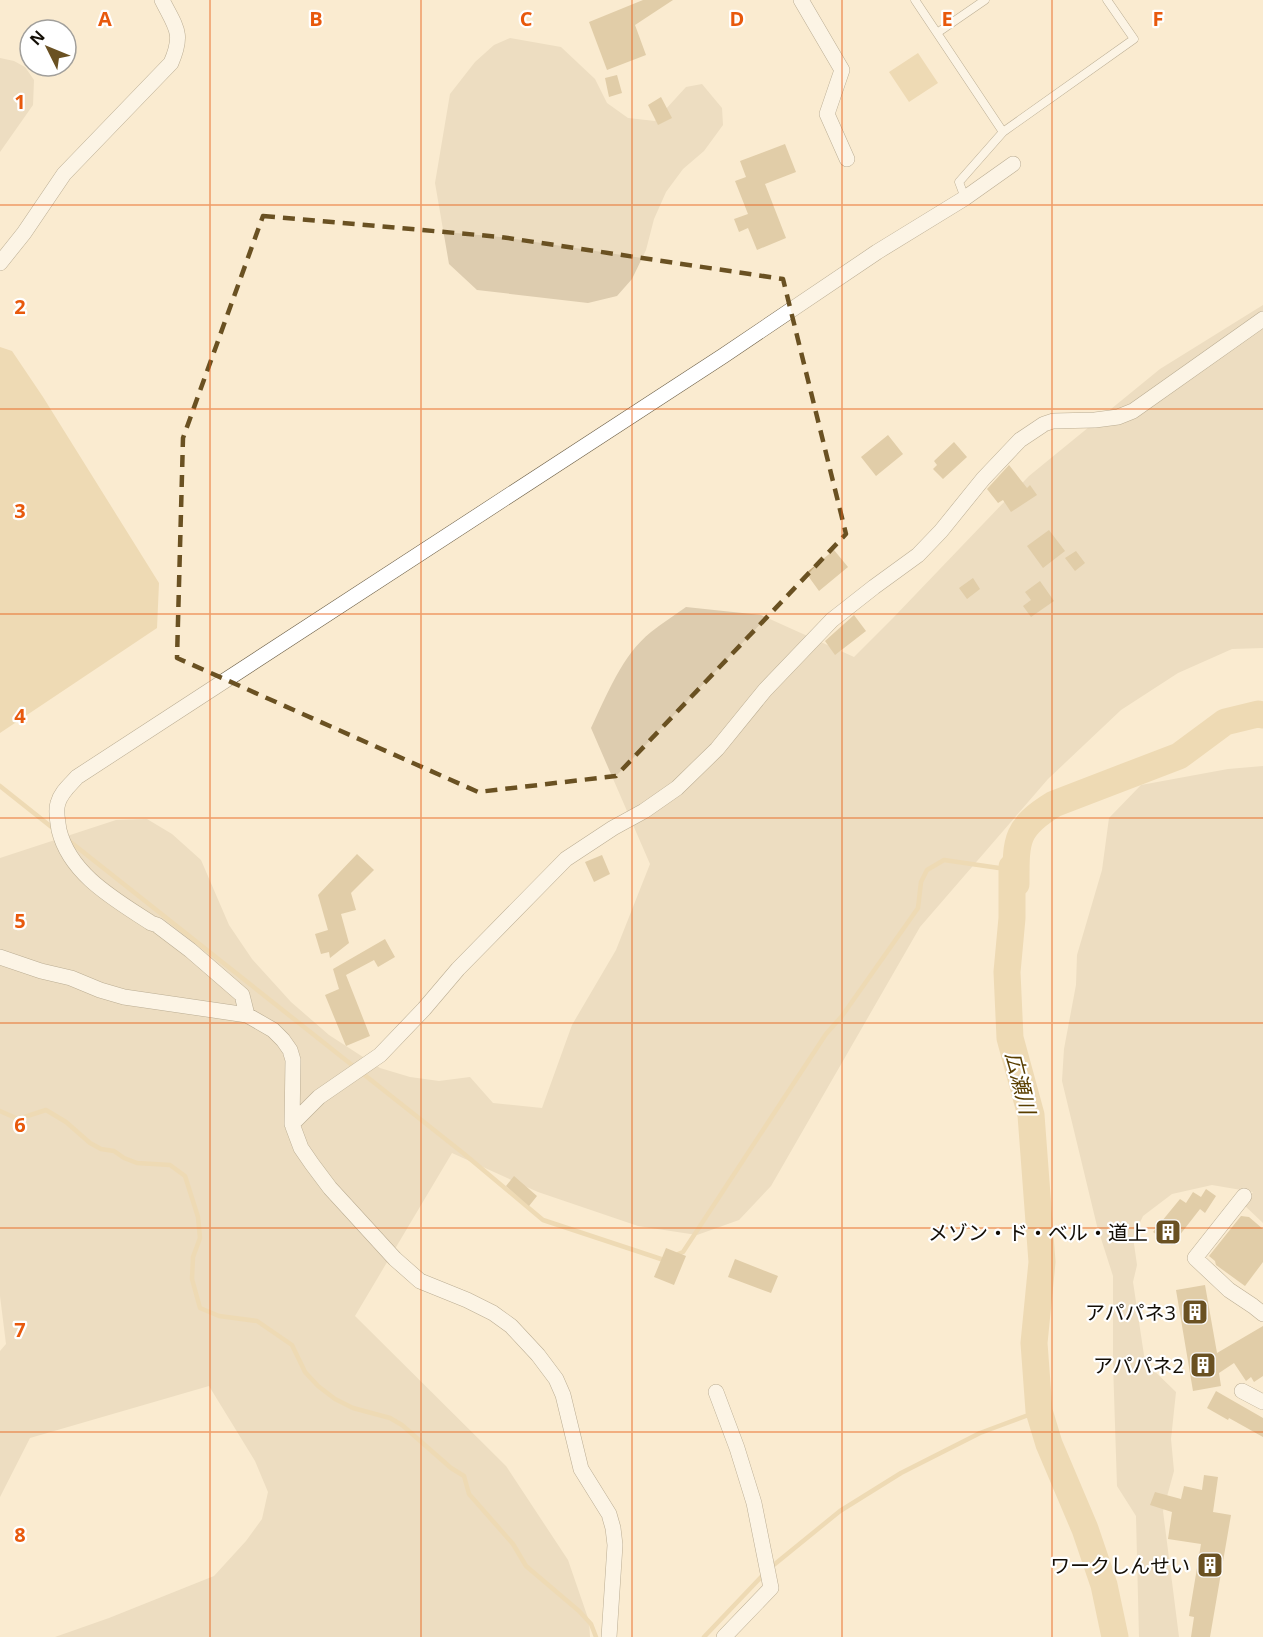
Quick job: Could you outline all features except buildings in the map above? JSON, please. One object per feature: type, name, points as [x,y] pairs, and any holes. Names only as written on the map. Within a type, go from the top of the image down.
[{"type":"street","points":[[0,263],[24,233],[64,174],[171,63],[178,46],[179,33],[162,0]]},
{"type":"street","points":[[801,0],[842,70],[827,114],[847,159]]},
{"type":"street","points":[[247,1016],[242,995],[157,925],[111,897],[86,876],[73,861],[62,839],[57,805],[63,793],[77,777],[723,356],[876,252],[965,198],[1013,164]]},
{"type":"street","points":[[292,1124],[319,1097],[380,1055],[458,969],[566,859],[677,788],[717,749],[765,690],[832,620],[918,555],[941,531],[983,479],[1020,440],[1044,424],[1053,421],[1095,420],[1118,417],[1133,411],[1263,319]]},
{"type":"street","points":[[0,957],[71,978],[124,997],[247,1016],[273,1030],[290,1050],[293,1060],[292,1124],[301,1148],[330,1188],[395,1259],[420,1281],[467,1300],[502,1320],[538,1355],[556,1379],[563,1395],[581,1469],[609,1514],[613,1528],[615,1545],[609,1637]]},
{"type":"street","points":[[1244,1196],[1195,1258],[1229,1290],[1260,1305]]},
{"type":"street","points":[[1242,1391],[1263,1402]]},
{"type":"street","points":[[716,1392],[754,1503],[771,1588],[724,1637]]},
{"type":"lane","points":[[915,0],[1003,132]]},
{"type":"lane","points":[[937,33],[985,0]]},
{"type":"lane","points":[[965,198],[958,182],[1003,132],[1134,39],[1109,3],[1120,0]]},
{"type":"highlighted area","points":[[263,216],[501,237],[783,279],[846,534],[616,776],[478,792],[177,658],[183,438]]},
{"type":"shaded area","points":[[510,38],[561,47],[595,79],[607,103],[628,118],[655,121],[686,87],[702,84],[722,108],[723,125],[704,151],[683,169],[666,192],[654,219],[646,250],[632,279],[617,296],[588,303],[477,290],[449,264],[435,183],[450,94],[475,62],[494,45]]},
{"type":"shaded area","points":[[918,53],[938,83],[909,102],[889,72]]},
{"type":"shaded area","points":[[0,58],[18,63],[18,78],[33,78],[34,80],[33,105],[0,152]]},
{"type":"shaded area","points":[[1263,305],[1263,648],[1232,649],[1178,673],[1121,710],[1048,779],[920,927],[771,1186],[739,1220],[697,1235],[638,1226],[538,1192],[452,1153],[355,1316],[506,1466],[568,1560],[589,1621],[590,1637],[55,1637],[214,1576],[246,1541],[262,1519],[268,1492],[255,1461],[209,1386],[30,1438],[0,1497],[0,1351],[6,1344],[0,1296],[0,858],[116,820],[147,819],[172,834],[201,860],[229,925],[252,959],[291,1002],[329,1035],[380,1068],[410,1077],[439,1081],[470,1077],[493,1103],[542,1108],[572,1025],[616,950],[650,864],[591,728],[616,676],[641,641],[686,607],[761,615],[854,657],[1029,476],[1160,369]]},
{"type":"shaded area","points":[[0,347],[12,351],[43,397],[159,583],[157,628],[0,733]]},
{"type":"shaded area","points":[[1263,766],[1263,1223],[1243,1204],[1253,1192],[1212,1185],[1172,1194],[1143,1216],[1133,1237],[1137,1265],[1133,1282],[1145,1362],[1176,1392],[1171,1439],[1174,1471],[1163,1511],[1179,1637],[1139,1637],[1136,1516],[1117,1486],[1113,1276],[1097,1226],[1062,1081],[1064,1049],[1076,985],[1077,955],[1102,870],[1109,818],[1141,785],[1228,769]]},
{"type":"waterway","name":"広瀬川","points":[[1016,884],[1016,856],[1020,837],[1032,820],[1054,804],[1179,756],[1225,722],[1258,714],[1263,715]]},
{"type":"waterway","points":[[0,786],[54,829]]},
{"type":"waterway","points":[[68,840],[463,1153],[543,1220],[667,1261]]},
{"type":"waterway","points":[[676,1258],[683,1252],[826,1034],[842,1016],[918,908],[921,882],[927,870],[944,860],[999,868],[1012,867]]},
{"type":"waterway","name":"広瀬川","points":[[1012,867],[1012,918],[1007,972],[1010,1038],[1031,1115],[1042,1262],[1034,1343],[1039,1411],[1049,1444],[1085,1529],[1104,1585],[1115,1637]]},
{"type":"waterway","points":[[0,1111],[18,1119],[46,1110],[101,1149],[114,1151],[137,1163],[170,1165],[185,1176],[198,1217],[200,1238],[193,1257],[192,1279],[200,1308],[219,1316],[257,1321],[292,1345],[305,1372],[335,1399],[353,1408],[390,1418],[402,1425],[451,1468],[464,1476],[469,1494],[513,1544],[526,1566],[579,1611],[591,1624],[596,1637]]},
{"type":"waterway","points":[[770,1568],[840,1511],[901,1473],[980,1433],[1039,1411]]},
{"type":"waterway","points":[[704,1637],[764,1574]]},
{"type":"place","name":"メゾン・ド・ベル・道上","points":[[1168,1232]]},
{"type":"place","name":"アパパネ3","points":[[1195,1312]]},
{"type":"place","name":"アパパネ2","points":[[1203,1365]]},
{"type":"place","name":"ワークしんせい","points":[[1210,1565]]}]
